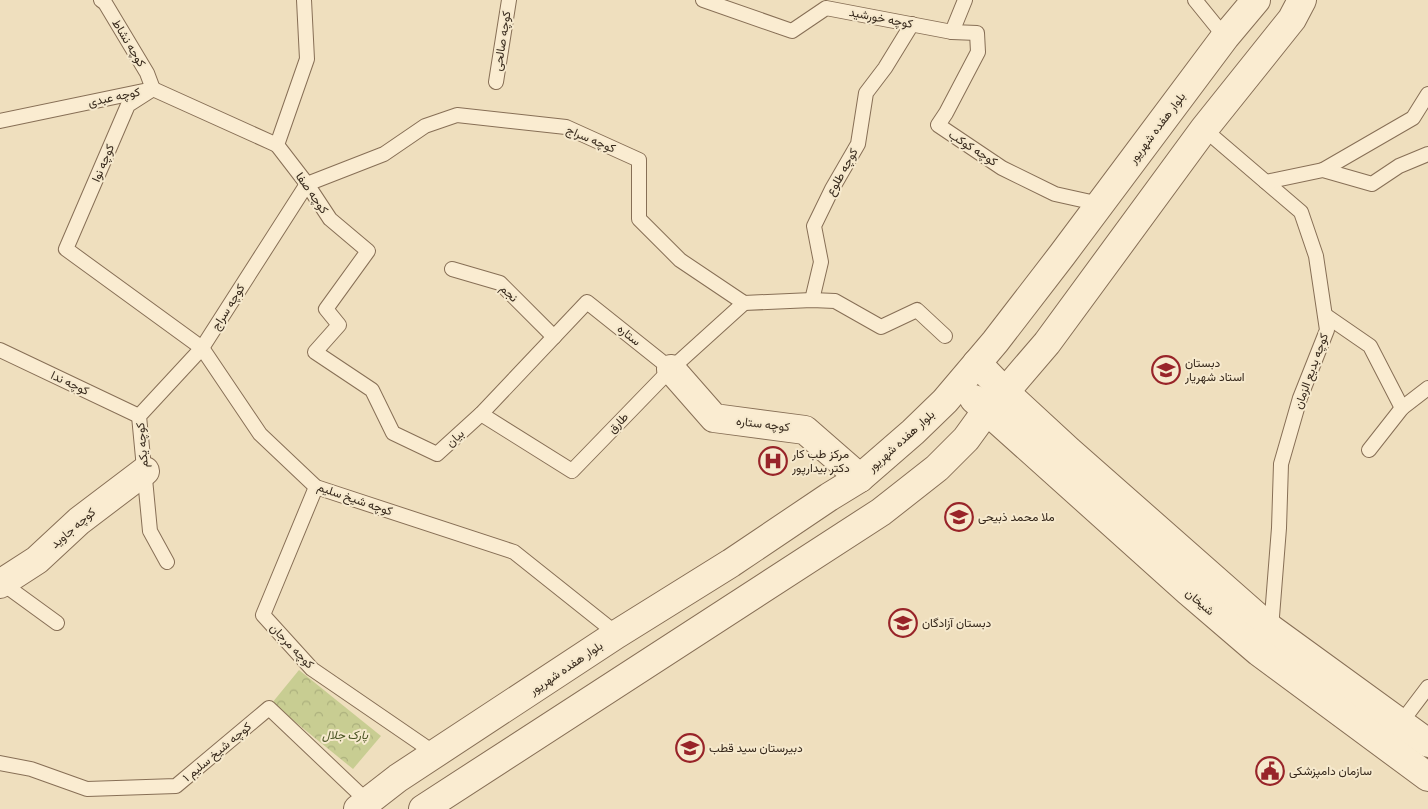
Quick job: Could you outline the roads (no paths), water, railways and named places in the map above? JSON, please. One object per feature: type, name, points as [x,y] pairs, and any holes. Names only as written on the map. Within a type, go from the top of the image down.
[{"type":"street","name":"بلوار هفده شهریور","points":[[362,805],[398,778],[617,634],[731,563],[829,496],[860,478],[919,426],[945,401],[1018,313],[1225,37],[1256,0]]},
{"type":"street","points":[[422,809],[880,512],[937,468],[966,439],[996,401],[1047,343],[1204,129],[1292,19],[1302,0]]},
{"type":"street","points":[[977,363],[996,401]]},
{"type":"street","name":"کوچه ستاره","points":[[671,369],[714,418],[805,430],[860,478]]},
{"type":"street","points":[[959,384],[996,401]]},
{"type":"street","name":"شیخان","points":[[996,401],[1069,452],[1392,734],[1428,776]]},
{"type":"street","name":"شیخان","points":[[996,401],[1188,591],[1259,652],[1392,734],[1428,744]]},
{"type":"street","name":"کوچه جاوید","points":[[1,583],[37,560],[79,521],[144,471]]},
{"type":"lane","name":"کوچه نشاط","points":[[101,0],[105,3],[147,73],[153,89]]},
{"type":"lane","points":[[277,145],[307,59],[304,0]]},
{"type":"lane","name":"کوچه صالحی","points":[[496,82],[509,0]]},
{"type":"lane","name":"کوچه خورشید","points":[[703,0],[792,31],[826,8],[952,32]]},
{"type":"lane","points":[[952,32],[965,0]]},
{"type":"lane","points":[[1195,0],[1225,37]]},
{"type":"lane","name":"کوچه طلوع","points":[[812,300],[821,262],[814,226],[832,189],[858,144],[866,94],[885,68],[912,24]]},
{"type":"lane","name":"کوچه کوکب","points":[[952,32],[977,33],[978,52],[946,114],[938,125],[1002,168],[1055,194],[1100,204]]},
{"type":"lane","name":"کوچه عبدی","points":[[0,121],[153,89],[277,145]]},
{"type":"lane","name":"کوچه نوا","points":[[66,248],[128,104],[153,89]]},
{"type":"lane","points":[[1266,182],[1323,170],[1412,118],[1428,94]]},
{"type":"lane","name":"کوچه سراج","points":[[202,348],[307,184],[384,154],[426,126],[457,115],[566,128],[639,160],[639,219],[680,260],[744,303]]},
{"type":"lane","name":"کوچه بدیع الزمان","points":[[1204,129],[1301,212],[1316,256],[1325,315],[1327,330],[1300,398],[1281,464],[1280,528],[1271,629]]},
{"type":"lane","name":"کوچه صفا","points":[[277,145],[307,184],[330,219],[368,251],[326,309],[339,325],[315,352]]},
{"type":"lane","points":[[1323,170],[1372,184],[1399,166],[1428,154]]},
{"type":"lane","name":"کوچه شیخ سلیم","points":[[66,248],[202,348],[260,434],[316,487],[514,552],[617,634]]},
{"type":"lane","name":"نجم","points":[[452,269],[500,283],[554,337]]},
{"type":"lane","points":[[744,303],[812,300],[836,301],[881,327],[917,310],[945,336]]},
{"type":"lane","name":"بیان","points":[[315,352],[372,390],[392,433],[437,454],[481,414],[587,302]]},
{"type":"lane","name":"ستاره","points":[[587,302],[671,369]]},
{"type":"lane","name":"طارق","points":[[481,414],[572,471],[671,369],[744,303]]},
{"type":"lane","points":[[1325,315],[1370,346],[1402,408]]},
{"type":"lane","name":"کوچه یکم","points":[[166,562],[150,531],[139,416],[202,348]]},
{"type":"lane","name":"کوچه ندا","points":[[0,350],[139,416]]},
{"type":"lane","points":[[1369,450],[1402,408],[1428,388]]},
{"type":"lane","name":"کوچه مرجان","points":[[316,487],[263,616],[312,669],[436,754]]},
{"type":"lane","points":[[1,583],[57,623]]},
{"type":"lane","points":[[1392,734],[1428,687]]},
{"type":"lane","name":"کوچه شیخ سلیم ۱","points":[[0,763],[31,769],[87,789],[176,786],[269,708],[362,805]]},
{"type":"place","name":"دبستان استاد شهریار","points":[[1166,370]]},
{"type":"place","name":"مرکز طب کار دکتر بیدارپور","points":[[773,461]]},
{"type":"place","name":"ملا محمد ذبیحی","points":[[959,517]]},
{"type":"place","name":"دبستان آزادگان","points":[[903,623]]},
{"type":"place","name":"دبیرستان سید قطب","points":[[690,748]]},
{"type":"place","name":"سازمان دامپزشکی","points":[[1270,771]]},
{"type":"park label","name":"پارک جلال","points":[[345,735]]}]
